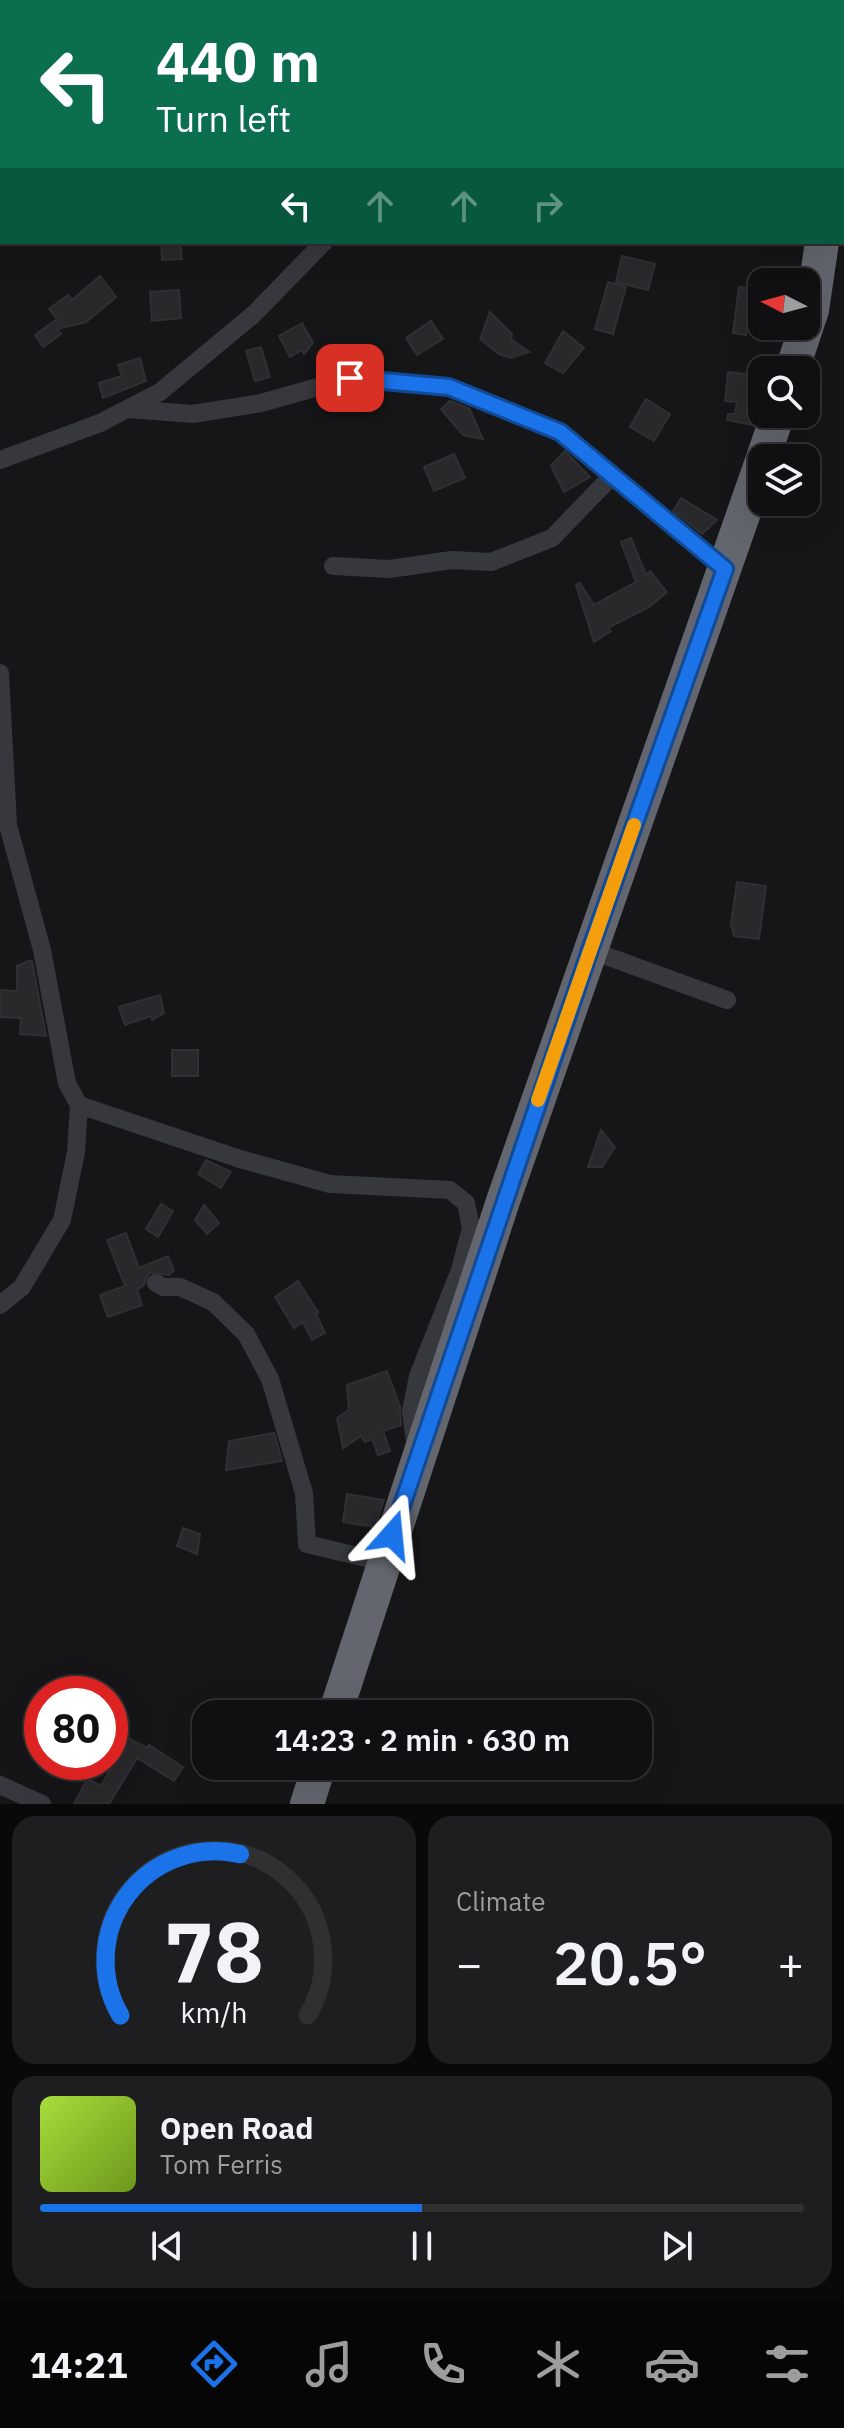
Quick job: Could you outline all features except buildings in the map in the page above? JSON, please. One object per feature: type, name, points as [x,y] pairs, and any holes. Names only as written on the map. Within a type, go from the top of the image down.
[{"type":"highway","points":[[797,356],[812,310],[822,244]]},
{"type":"highway","points":[[339,1700],[418,1457],[590,950],[748,501]]},
{"type":"highway","points":[[307,1804],[315,1780]]},
{"type":"street","points":[[0,460],[129,409],[160,392],[254,314],[322,244]]},
{"type":"street","points":[[129,409],[193,414],[261,403],[350,378],[449,387],[560,432],[725,569]]},
{"type":"street","points":[[333,566],[389,569],[452,560],[491,562],[552,538],[611,477]]},
{"type":"street","points":[[0,673],[8,825],[42,950],[67,1083],[79,1105],[76,1152],[62,1220],[22,1287],[0,1305]]},
{"type":"street","points":[[590,950],[727,1000]]},
{"type":"street","points":[[79,1105],[240,1159],[330,1184],[450,1190],[466,1203],[471,1228],[460,1270],[418,1376],[411,1411],[418,1457]]},
{"type":"street","points":[[156,1283],[163,1287],[180,1287],[213,1302],[246,1334],[270,1379],[304,1493],[307,1544],[383,1562]]},
{"type":"street","points":[[0,1785],[42,1804]]},
{"type":"slow traffic","points":[[538,1100],[634,825]]},
{"type":"route","points":[[350,378],[449,387],[560,432],[633,496],[725,569],[590,950],[392,1535]]}]
